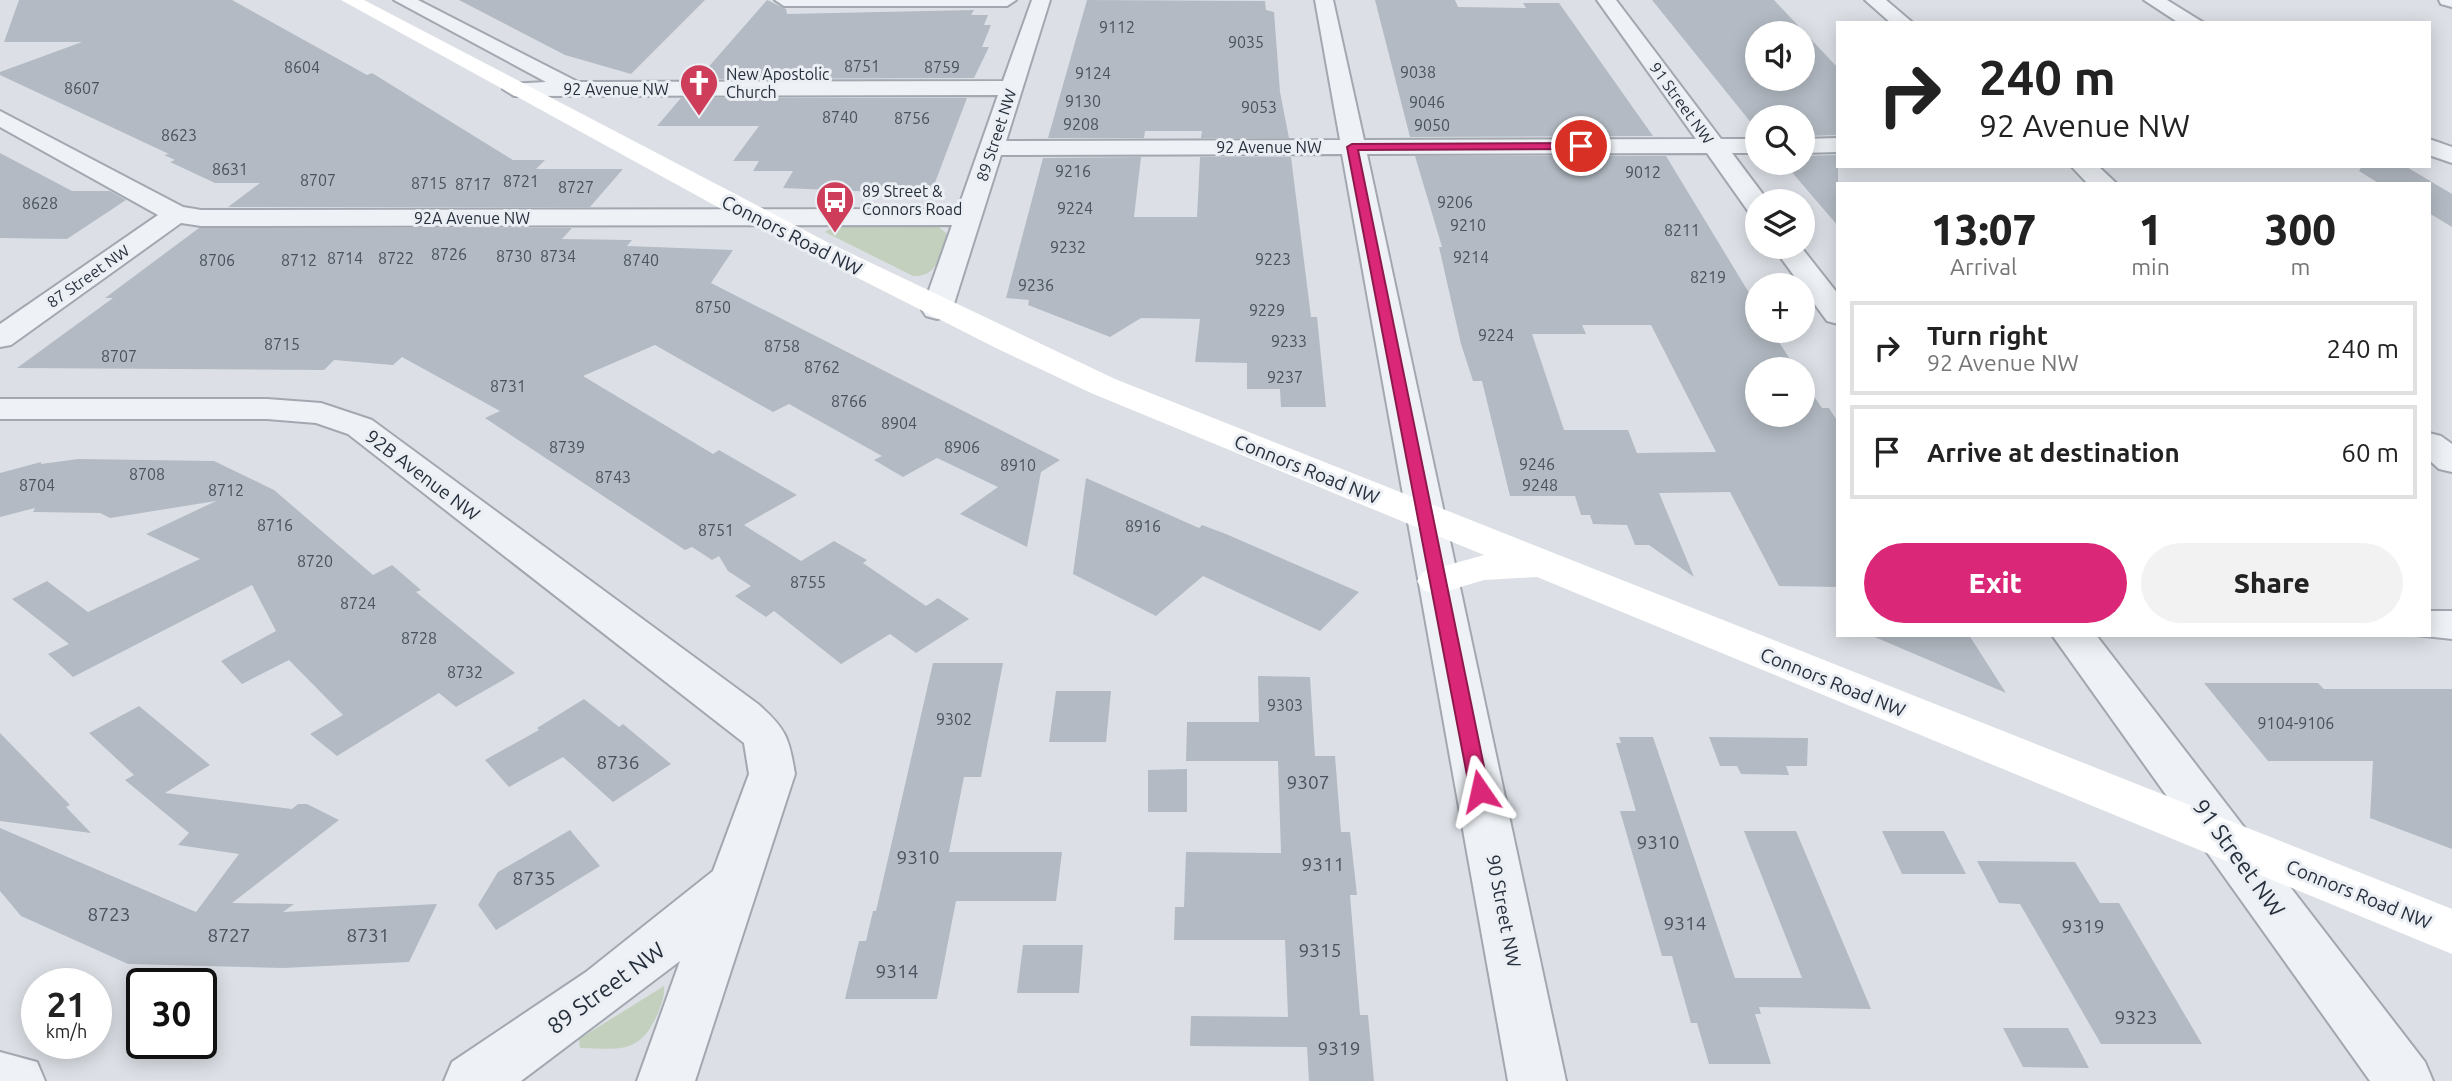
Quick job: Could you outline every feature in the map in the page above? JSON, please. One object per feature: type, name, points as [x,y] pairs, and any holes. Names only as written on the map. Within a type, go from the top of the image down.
[{"type":"main road","name":"Connors Road NW","points":[[350,0],[758,218],[937,310],[1103,386],[2452,932]]},
{"type":"main road","points":[[1437,581],[1482,566],[1510,563],[1550,568]]},
{"type":"street","points":[[403,0],[575,89]]},
{"type":"street","points":[[784,0],[1007,0]]},
{"type":"street","name":"89 Street NW","points":[[937,310],[1041,0]]},
{"type":"street","name":"90 Street NW","points":[[1324,0],[1537,1081]]},
{"type":"street","name":"91 Street NW","points":[[1606,0],[1745,189]]},
{"type":"street","points":[[1874,0],[1900,21]]},
{"type":"street","points":[[2153,0],[2190,21]]},
{"type":"street","name":"92 Avenue NW","points":[[514,89],[1011,88]]},
{"type":"street","name":"92A Avenue NW","points":[[0,118],[176,214],[201,218],[968,218]]},
{"type":"street","points":[[2431,144],[2452,143]]},
{"type":"street","points":[[1815,146],[1836,145]]},
{"type":"street","points":[[2431,145],[2452,156]]},
{"type":"street","name":"92 Avenue NW","points":[[991,148],[1745,146]]},
{"type":"street","points":[[2085,168],[2102,182]]},
{"type":"street","name":"87 Street NW","points":[[0,338],[176,214]]},
{"type":"street","points":[[1796,259],[1836,312]]},
{"type":"street","points":[[0,430],[91,408]]},
{"type":"street","name":"92B Avenue NW","points":[[0,409],[267,409],[321,413],[360,427],[742,715]]},
{"type":"street","points":[[2431,445],[2452,461]]},
{"type":"street","points":[[2431,625],[2452,625]]},
{"type":"street","name":"91 Street NW","points":[[2074,637],[2404,1081]]},
{"type":"street","name":"89 Street NW","points":[[666,1081],[772,774],[765,737],[742,715]]},
{"type":"street","name":"89 Street NW","points":[[472,1081],[617,982],[666,945],[733,884]]},
{"type":"street","points":[[0,1079],[16,1081]]},
{"type":"green space","points":[[836,225],[928,225],[939,227],[947,234],[933,268],[928,273],[913,276],[825,232]]},
{"type":"green space","points":[[664,986],[658,1013],[651,1027],[636,1043],[627,1047],[606,1049],[580,1048],[579,1039]]},
{"type":"building","points":[[19,0],[232,0],[367,75],[372,73],[513,160],[545,160],[536,169],[623,169],[590,207],[228,207],[260,183],[215,183],[170,162],[175,160],[164,155],[169,154],[0,75],[0,72],[82,42],[4,42]]},
{"type":"building","points":[[459,0],[705,0],[631,74],[565,55]]},
{"type":"building","points":[[767,0],[786,9],[787,14],[974,10],[971,15],[988,15],[984,25],[991,25],[982,47],[989,47],[974,78],[698,79]]},
{"type":"building","points":[[1087,0],[1265,1],[1266,10],[1274,12],[1280,92],[1289,138],[1201,138],[1202,131],[1145,131],[1144,138],[1048,138]]},
{"type":"building","points":[[1375,0],[1455,0],[1458,7],[1526,8],[1523,3],[1559,3],[1653,136],[1410,137]]},
{"type":"building","points":[[1652,0],[1774,0],[1794,21],[1745,21],[1745,91],[1815,91],[1815,44],[1836,66],[1836,135],[1815,136],[1815,105],[1745,105],[1745,115]]},
{"type":"building","points":[[681,98],[967,98],[933,188],[881,188],[879,192],[783,188],[793,171],[753,171],[759,161],[733,161],[759,126],[657,126]]},
{"type":"building","points":[[0,153],[72,191],[110,191],[126,200],[67,239],[0,238]]},
{"type":"building","points":[[1836,155],[1836,224],[1815,199],[1815,189],[1806,189],[1794,175],[1815,175],[1815,156]]},
{"type":"building","points":[[1415,156],[1666,156],[1745,286],[1745,343],[1780,343],[1788,357],[1745,357],[1745,427],[1815,427],[1815,398],[1822,408],[1829,408],[1836,419],[1836,587],[1779,586],[1730,492],[1659,493],[1694,577],[1649,545],[1635,545],[1627,525],[1593,524],[1590,515],[1581,515],[1575,496],[1510,496],[1482,381],[1473,381],[1461,344],[1439,247],[1442,247]],"holes":[[[1582,325],[1651,325],[1716,452],[1637,453],[1628,430],[1564,430],[1532,334],[1586,334]]]},
{"type":"building","points":[[1141,157],[1134,217],[1197,217],[1200,157],[1291,157],[1311,317],[1317,317],[1326,407],[1281,407],[1280,389],[1247,389],[1247,363],[1195,362],[1200,319],[1141,318],[1110,337],[1028,305],[1029,300],[1006,298],[1043,158]]},
{"type":"building","points":[[2361,168],[2408,168],[2452,194],[2452,227],[2431,214],[2431,182],[2377,182],[2359,171]]},
{"type":"building","points":[[199,228],[572,228],[562,239],[632,240],[627,246],[733,250],[711,283],[1060,460],[1041,472],[1027,547],[960,514],[998,487],[937,458],[903,477],[874,460],[882,456],[789,404],[773,412],[655,345],[583,376],[713,454],[719,450],[797,495],[744,525],[801,561],[834,541],[867,560],[863,563],[926,606],[938,598],[969,619],[916,653],[890,634],[841,664],[774,611],[766,617],[735,596],[751,586],[728,571],[719,556],[712,560],[692,547],[685,550],[485,418],[500,411],[402,357],[393,365],[334,360],[324,370],[17,368],[113,298],[105,298]]},
{"type":"building","points":[[78,459],[214,461],[274,490],[373,575],[392,565],[421,590],[416,592],[515,673],[456,707],[439,693],[337,756],[310,734],[343,715],[289,660],[242,684],[221,661],[276,631],[252,585],[73,677],[48,654],[69,644],[12,599],[47,581],[88,612],[200,559],[146,534],[216,501],[110,518],[100,513],[33,512],[35,508],[0,517],[0,473],[41,462]]},
{"type":"building","points":[[1086,478],[1199,528],[1202,525],[1226,534],[1359,592],[1320,631],[1203,576],[1156,616],[1073,574]]},
{"type":"building","points":[[1875,637],[1970,637],[2006,693]]},
{"type":"building","points":[[933,663],[1003,663],[981,777],[964,777],[949,852],[1062,852],[1056,901],[956,901],[937,999],[845,999],[859,941],[866,941],[873,911],[876,911]]},
{"type":"building","points":[[1258,676],[1310,677],[1315,756],[1335,756],[1341,832],[1350,832],[1357,895],[1350,895],[1360,1015],[1368,1015],[1374,1081],[1309,1081],[1307,1047],[1190,1046],[1191,1016],[1288,1017],[1285,940],[1174,940],[1175,907],[1184,907],[1186,852],[1281,853],[1278,761],[1186,761],[1187,722],[1259,722]]},
{"type":"building","points":[[2204,683],[2318,683],[2324,689],[2452,689],[2452,849],[2370,818],[2373,761],[2268,761]]},
{"type":"building","points":[[1056,691],[1111,691],[1106,742],[1049,742]]},
{"type":"building","points":[[584,699],[619,727],[623,724],[671,764],[613,802],[563,757],[509,787],[485,760],[539,730],[537,728]]},
{"type":"building","points":[[139,706],[210,765],[165,793],[292,809],[298,804],[307,804],[339,820],[232,903],[294,904],[283,912],[437,904],[409,962],[283,968],[128,964],[21,916],[0,891],[0,828],[196,912],[239,854],[178,845],[189,833],[125,780],[134,775],[89,733]]},
{"type":"building","points":[[0,733],[70,805],[66,807],[91,833],[0,821]]},
{"type":"building","points":[[1619,737],[1653,737],[1735,978],[1802,978],[1744,831],[1796,831],[1871,1009],[1759,1007],[1761,1014],[1755,1014],[1771,1064],[1709,1064],[1697,1023],[1691,1023],[1672,956],[1662,956],[1620,811],[1636,811],[1616,743],[1621,743]]},
{"type":"building","points":[[1709,737],[1808,738],[1807,766],[1786,766],[1789,775],[1741,774],[1737,766],[1720,766]]},
{"type":"building","points":[[1187,769],[1187,812],[1148,812],[1148,770]]},
{"type":"building","points":[[570,830],[600,866],[496,930],[478,905],[498,872]]},
{"type":"building","points":[[1882,831],[1944,831],[1966,874],[1902,874]]},
{"type":"building","points":[[1977,861],[2075,862],[2100,903],[2119,903],[2202,1044],[2101,1044],[2020,904],[1999,903]]},
{"type":"building","points":[[1023,945],[1083,945],[1079,993],[1017,993]]},
{"type":"building","points":[[2003,1028],[2068,1028],[2089,1068],[2023,1067]]},
{"type":"place","name":"New Apostolic Church","points":[[699,117]]},
{"type":"place","name":"89 Street & Connors Road","points":[[835,234]]},
{"type":"route","points":[[1480,791],[1352,147],[1581,146]]}]
